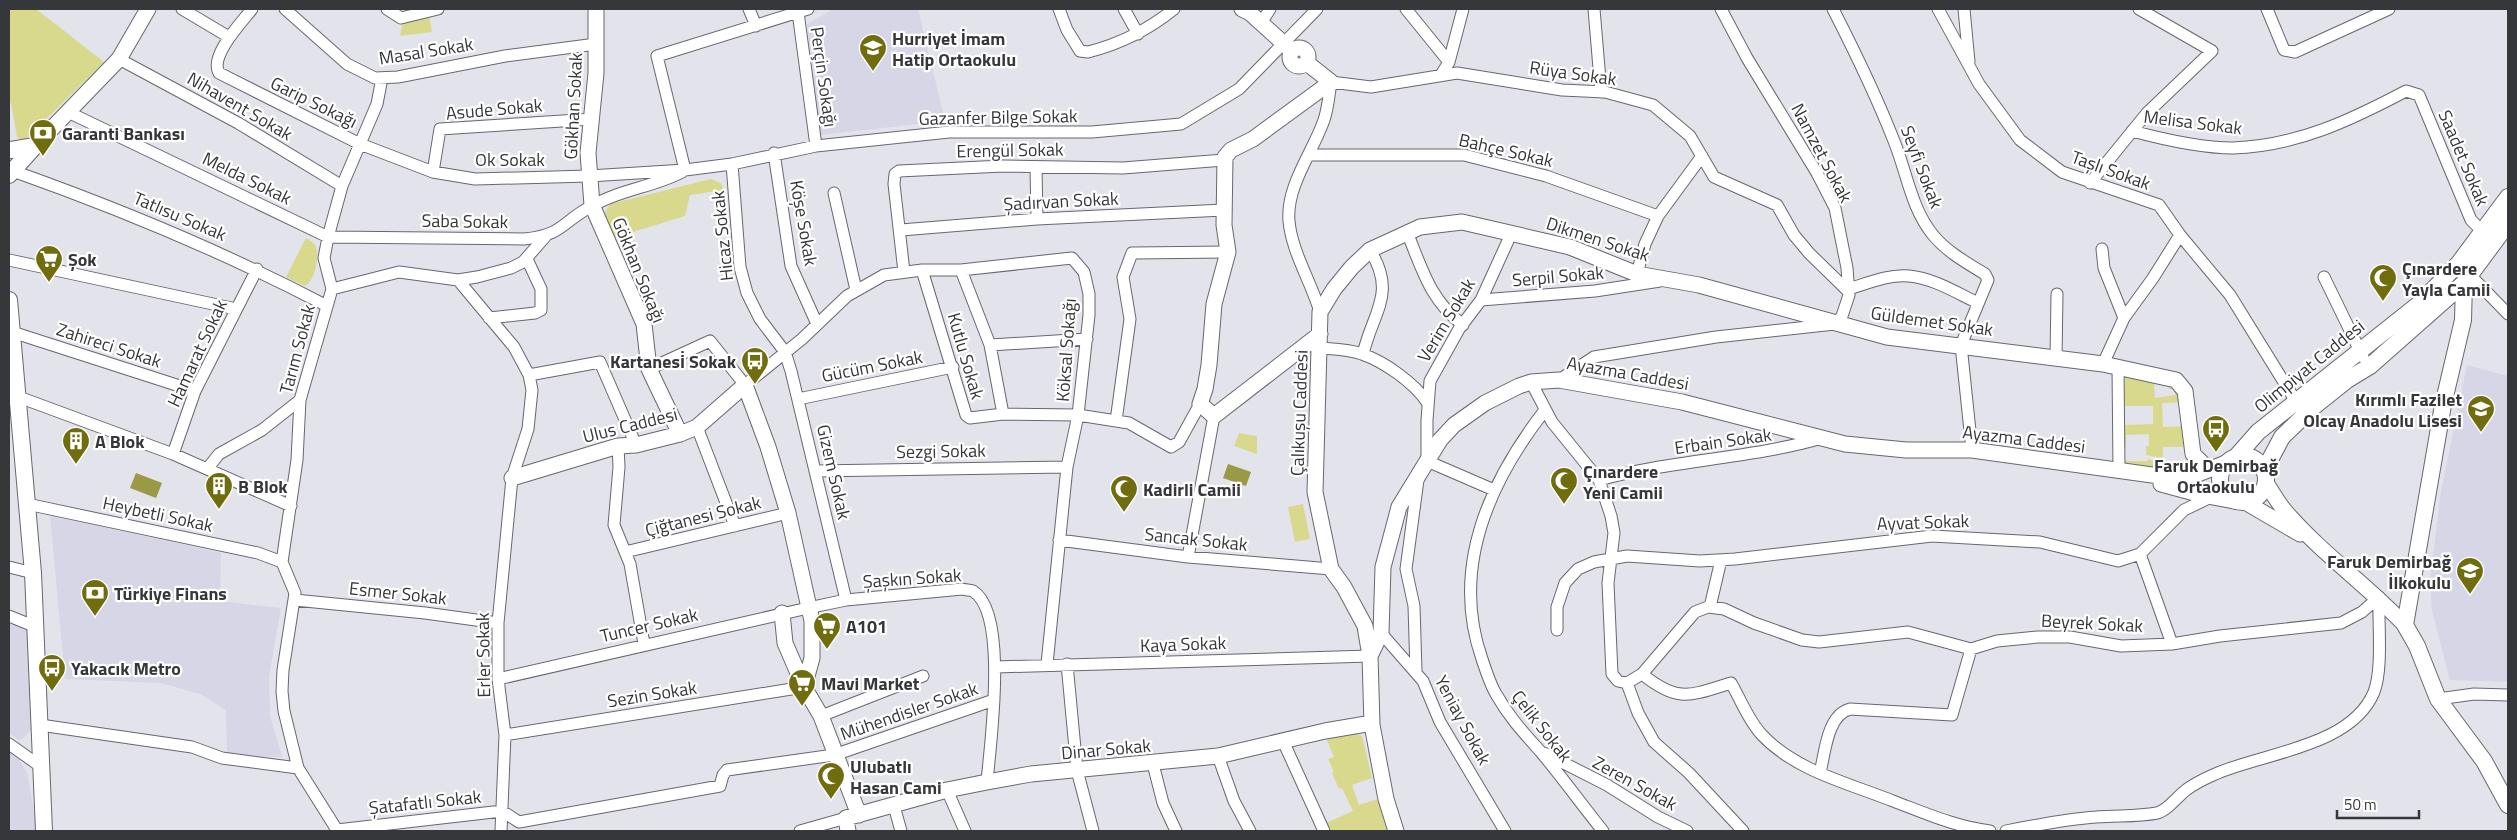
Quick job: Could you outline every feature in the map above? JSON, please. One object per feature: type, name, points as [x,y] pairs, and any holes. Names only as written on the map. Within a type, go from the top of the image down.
[{"type":"main road","points":[[11,173],[16,158],[10,149],[35,146]]},
{"type":"main road","points":[[11,173],[35,146]]},
{"type":"main road","name":"Olimpiyat Caddesi","points":[[2231,460],[2258,432],[2301,409],[2359,351],[2419,304],[2459,263],[2508,197]]},
{"type":"main road","points":[[2265,477],[2255,459],[2247,456],[2231,460],[2220,476],[2220,484],[2223,491],[2240,501],[2256,498],[2262,493],[2265,477],[2282,437],[2301,409],[2370,366],[2467,279],[2508,219]]},
{"type":"main road","points":[[2467,279],[2463,320],[2443,405],[2404,625],[2417,646],[2438,699],[2484,762],[2508,805]]},
{"type":"main road","points":[[9,300],[16,396],[14,423],[27,504],[33,573],[43,826]]},
{"type":"street","points":[[35,146],[70,113],[119,59],[148,9]]},
{"type":"street","points":[[182,9],[229,37]]},
{"type":"street","name":"Garip Sokağı","points":[[252,9],[229,37],[216,64],[218,73],[360,144],[433,172]]},
{"type":"street","name":"Masal Sokak","points":[[285,9],[347,64],[362,73],[382,78],[421,73],[505,56],[596,44]]},
{"type":"street","points":[[387,9],[404,13],[438,9]]},
{"type":"street","name":"Gökhan Sokak","points":[[592,205],[588,152],[593,119],[596,9]]},
{"type":"street","points":[[749,9],[756,26]]},
{"type":"street","points":[[1059,9],[1067,30],[1080,51],[1099,49],[1138,34],[1151,27],[1174,9]]},
{"type":"street","points":[[1124,9],[1138,34]]},
{"type":"street","points":[[1242,9],[1262,23],[1289,48],[1290,59],[1293,64],[1299,67],[1307,63],[1332,82]]},
{"type":"street","points":[[1262,23],[1270,9]]},
{"type":"street","name":"Gazanfer Bilge Sokak","points":[[685,170],[732,164],[774,153],[816,146],[949,132],[1092,132],[1181,124],[1239,89],[1289,48],[1317,9]]},
{"type":"street","points":[[1406,9],[1449,62]]},
{"type":"street","points":[[1441,75],[1449,62],[1463,9]]},
{"type":"street","points":[[1594,9],[1601,92]]},
{"type":"street","name":"Namzet Sokak","points":[[1721,9],[1747,58],[1817,172],[1835,208],[1847,268],[1849,290],[1842,316],[1835,324]]},
{"type":"street","name":"Seyfi Sokak","points":[[1833,9],[1867,76],[1906,171],[1910,195],[1922,217],[1933,235],[1951,252],[1985,274],[1988,280],[1961,345]]},
{"type":"street","name":"Taşlı Sokak","points":[[1938,9],[1979,84],[2020,140],[2062,172],[2159,205],[2180,235],[2230,295],[2301,409]]},
{"type":"street","points":[[1964,9],[1970,66]]},
{"type":"street","points":[[2090,183],[2147,113],[2212,51],[2139,9]]},
{"type":"street","points":[[2267,9],[2284,50],[2295,52],[2390,9]]},
{"type":"street","points":[[685,170],[657,56],[803,10]]},
{"type":"street","name":"Perçin Sokağı","points":[[803,10],[816,146]]},
{"type":"street","name":"Nihavent Sokak","points":[[119,59],[238,123],[342,186]]},
{"type":"street","name":"Rüya Sokak","points":[[1332,82],[1371,86],[1414,82],[1457,73],[1562,90],[1601,92],[1653,105],[1690,136],[1714,177],[1777,205],[1794,235],[1809,253],[1849,290]]},
{"type":"street","name":"Tarım Sokak","points":[[282,562],[297,460],[300,400],[332,289],[324,258],[328,237],[342,186],[377,104],[382,78]]},
{"type":"street","points":[[1332,82],[1324,119],[1291,197],[1289,220],[1295,250],[1314,292],[1320,312],[1320,341],[1363,354],[1397,374],[1423,395],[1428,402]]},
{"type":"street","points":[[961,270],[990,345],[1003,414],[1078,415],[1129,423],[1171,447],[1179,442],[1200,404],[1205,389],[1214,304],[1228,252],[1224,231],[1224,160],[1231,150],[1253,139],[1332,82]]},
{"type":"street","name":"Melisa Sokak","points":[[2132,131],[2158,138],[2232,148],[2260,146],[2292,140],[2336,126],[2406,91],[2419,95]]},
{"type":"street","name":"Saadet Sokak","points":[[2419,95],[2471,220],[2483,232]]},
{"type":"street","name":"Melda Sokak","points":[[70,113],[328,237]]},
{"type":"street","name":"Asude Sokak","points":[[433,172],[440,129],[593,119]]},
{"type":"street","name":"Köşe Sokak","points":[[774,153],[791,266],[817,324]]},
{"type":"street","name":"Bahçe Sokak","points":[[1309,155],[1464,155],[1546,176],[1658,216]]},
{"type":"street","points":[[1637,274],[1645,244],[1658,216],[1702,156]]},
{"type":"street","name":"Erengül Sokak","points":[[904,272],[894,184],[895,174],[900,170],[1036,167],[1123,168],[1224,160]]},
{"type":"street","name":"Hicaz Sokak","points":[[732,164],[740,267],[746,293],[760,319],[785,352]]},
{"type":"street","points":[[1036,167],[1037,220]]},
{"type":"street","name":"Ok Sokak","points":[[433,172],[475,179],[589,176],[685,170]]},
{"type":"street","name":"Saba Sokak","points":[[328,237],[524,239],[545,237],[560,230],[592,205],[655,184],[685,170]]},
{"type":"street","name":"Tatlısu Sokak","points":[[11,173],[114,207],[257,269],[327,306]]},
{"type":"street","points":[[834,193],[856,290]]},
{"type":"street","name":"Gökhan Sokağı","points":[[592,205],[644,324],[649,369],[680,434]]},
{"type":"street","name":"Şadırvan Sokak","points":[[900,230],[1037,220],[1224,210]]},
{"type":"street","name":"Dikmen Sokak","points":[[1320,312],[1334,289],[1352,267],[1370,250],[1420,227],[1462,222],[1512,232],[1570,247],[1637,274],[1700,285],[1835,324]]},
{"type":"street","points":[[1407,232],[1434,296],[1447,313],[1463,324]]},
{"type":"street","name":"Verim Sokak","points":[[1416,671],[1414,606],[1406,569],[1423,467],[1430,381],[1463,324],[1481,300],[1512,232]]},
{"type":"street","points":[[2103,364],[2124,318],[2153,278],[2180,235]]},
{"type":"street","points":[[332,289],[399,272],[458,280],[511,268],[527,259],[545,237]]},
{"type":"street","points":[[2102,249],[2104,268],[2124,318]]},
{"type":"street","points":[[1363,354],[1381,304],[1384,284],[1377,261],[1370,250]]},
{"type":"street","points":[[1116,421],[1130,319],[1123,277],[1132,253],[1228,252]]},
{"type":"street","name":"Köksal Sokağı","points":[[745,385],[856,290],[884,275],[922,270],[961,270],[1072,258],[1084,272],[1089,294],[1087,339],[1078,415],[1067,467],[1047,664]]},
{"type":"street","points":[[489,318],[534,313],[541,310],[541,289],[527,259]]},
{"type":"street","points":[[9,260],[236,309]]},
{"type":"street","name":"Hamarat Sokak","points":[[173,454],[195,392],[257,269]]},
{"type":"street","name":"Kutlu Sokak","points":[[922,270],[966,416],[978,418],[1003,414]]},
{"type":"street","points":[[1849,290],[1888,277],[1910,276],[1939,285],[1978,303]]},
{"type":"street","points":[[2324,277],[2359,351],[2370,366]]},
{"type":"street","points":[[2467,279],[2508,314]]},
{"type":"street","points":[[458,280],[514,347],[529,375],[600,362],[636,445]]},
{"type":"street","name":"Serpil Sokak","points":[[1481,300],[1595,291],[1668,280]]},
{"type":"street","points":[[2056,358],[2057,294]]},
{"type":"street","name":"Güldemet Sokak","points":[[1560,380],[1594,357],[1716,337],[1835,324],[1887,337],[2103,364],[2164,376],[2182,384],[2185,390],[2193,454],[2208,469]]},
{"type":"street","name":"Zahireci Sokak","points":[[12,332],[195,392]]},
{"type":"street","points":[[990,345],[1087,339]]},
{"type":"street","points":[[649,369],[710,341],[745,385],[768,447],[788,513],[812,621],[812,658],[804,687]]},
{"type":"street","name":"Çalıkuşu Caddesi","points":[[1214,416],[1320,341]]},
{"type":"street","name":"Çalıkuşu Caddesi","points":[[1320,341],[1315,492],[1331,569],[1344,587],[1365,626],[1370,656]]},
{"type":"street","points":[[1961,345],[1972,450]]},
{"type":"street","name":"Gizem Sokak","points":[[785,352],[816,471],[846,600]]},
{"type":"street","points":[[2118,367],[2119,471],[2213,497],[2240,501],[2319,546]]},
{"type":"street","name":"Gücüm Sokak","points":[[798,399],[953,368]]},
{"type":"street","name":"Erler Sokak","points":[[501,831],[505,735],[498,679],[498,623],[512,478],[524,448],[532,411],[532,390],[529,375]]},
{"type":"street","name":"Ayazma Caddesi","points":[[1396,831],[1386,799],[1372,723],[1370,656],[1381,633],[1383,567],[1388,541],[1400,507],[1440,440],[1463,418],[1499,396],[1531,382],[1560,380],[1682,402],[1844,444],[1906,450],[1972,450],[2181,478],[2190,478],[2231,460]]},
{"type":"street","points":[[1531,382],[1545,410],[1599,480],[1611,516],[1614,533],[1610,559],[1608,597],[1612,674],[1618,681],[1627,683],[1642,674],[1695,612],[1710,607],[1724,609],[1754,623],[1802,640],[1819,642],[1908,632],[1972,649],[1952,716],[1850,709],[1841,711],[1834,721],[1820,773]]},
{"type":"street","name":"Ulus Caddesi","points":[[512,478],[618,446],[636,445],[680,434],[697,427],[745,385]]},
{"type":"street","points":[[16,396],[173,454],[291,506]]},
{"type":"street","points":[[207,469],[219,454],[262,430],[300,400]]},
{"type":"street","points":[[1188,557],[1214,416],[1200,404]]},
{"type":"street","name":"Çelik Sokak","points":[[1545,410],[1520,442],[1494,490],[1485,512],[1474,555],[1470,591],[1472,622],[1478,648],[1495,692],[1517,728],[1540,751],[1603,831]]},
{"type":"street","points":[[697,427],[735,526]]},
{"type":"street","name":"Erbain Sokak","points":[[1599,480],[1646,469],[1783,450],[1822,438]]},
{"type":"street","points":[[618,446],[619,467],[614,525],[630,564],[644,644]]},
{"type":"street","name":"Sezgi Sokak","points":[[816,471],[1067,467]]},
{"type":"street","points":[[1423,467],[1494,490]]},
{"type":"street","points":[[2265,477],[2284,510],[2319,546],[2378,597],[2404,625]]},
{"type":"street","name":"Ayvat Sokak","points":[[1557,630],[1557,607],[1567,579],[1586,565],[1610,559],[1638,556],[1665,559],[1721,560],[1932,536],[2040,542],[2118,561],[2140,554],[2184,510],[2213,497]]},
{"type":"street","name":"Heybetli Sokak","points":[[27,504],[258,553],[282,562]]},
{"type":"street","name":"Çiğtanesi Sokak","points":[[625,552],[788,513]]},
{"type":"street","name":"Sancak Sokak","points":[[1059,540],[1188,557],[1331,569]]},
{"type":"street","points":[[2140,554],[2172,644]]},
{"type":"street","points":[[1710,607],[1721,560]]},
{"type":"street","points":[[40,725],[192,747],[222,758],[298,768],[282,692],[295,600],[290,578],[282,562]]},
{"type":"street","points":[[9,567],[33,573]]},
{"type":"street","name":"Şaşkın Sokak","points":[[808,608],[846,600],[962,589],[973,591],[982,599],[988,615],[996,666],[987,782]]},
{"type":"street","points":[[2006,831],[2056,821],[2099,816],[2136,817],[2160,812],[2188,788],[2214,774],[2295,750],[2343,727],[2361,711],[2374,692],[2379,657],[2378,597]]},
{"type":"street","name":"Beyrek Sokak","points":[[1972,649],[1997,641],[2038,637],[2070,637],[2121,646],[2172,644],[2220,636],[2341,623],[2362,612],[2378,597]]},
{"type":"street","name":"Esmer Sokak","points":[[295,600],[425,613],[498,623]]},
{"type":"street","name":"Tuncer Sokak","points":[[498,679],[644,644],[808,608]]},
{"type":"street","points":[[782,613],[785,643],[804,687],[821,716],[834,755],[851,821],[800,831]]},
{"type":"street","points":[[9,616],[36,628]]},
{"type":"street","name":"Yeniay Sokak","points":[[1381,633],[1423,681],[1440,722],[1505,831]]},
{"type":"street","name":"Kaya Sokak","points":[[996,666],[1370,656]]},
{"type":"street","points":[[1067,664],[1077,770],[1093,831]]},
{"type":"street","points":[[1642,674],[1662,690],[1676,695],[1705,691],[1731,683],[1747,714],[1761,734],[1795,761],[1820,773],[1938,818],[1972,829],[1990,831]]},
{"type":"street","points":[[821,716],[923,676]]},
{"type":"street","points":[[1627,683],[1638,713],[1654,742],[1689,773],[1743,831]]},
{"type":"street","name":"Sezin Sokak","points":[[505,735],[804,687]]},
{"type":"street","points":[[2438,699],[2474,694],[2508,695]]},
{"type":"street","name":"Mühendisler Sokak","points":[[834,755],[994,700]]},
{"type":"street","name":"Dinar Sokak","points":[[851,821],[947,790],[987,782],[1077,770],[1153,764],[1218,756],[1372,723]]},
{"type":"street","points":[[1283,741],[1324,831]]},
{"type":"street","points":[[9,744],[40,766]]},
{"type":"street","name":"Zeren Sokak","points":[[1540,751],[1607,785],[1658,817],[1687,831]]},
{"type":"street","name":"Şatafatlı Sokak","points":[[298,768],[337,831],[502,811],[519,822],[720,786],[723,775],[728,770],[834,755]]},
{"type":"street","points":[[1218,756],[1234,800],[1250,831]]},
{"type":"street","points":[[1153,764],[1163,802],[1176,831]]},
{"type":"street","points":[[947,790],[965,831]]},
{"type":"street","points":[[894,806],[901,831]]},
{"type":"shaded area","points":[[9,9],[36,9],[104,62],[23,142],[17,137],[11,103],[9,103]]},
{"type":"shaded area","name":"Hurriyet İmam Hatip Ortaokulu","points":[[834,9],[918,9],[945,121],[820,135],[807,24]]},
{"type":"shaded area","points":[[429,15],[432,32],[400,36],[403,21]]},
{"type":"shaded area","points":[[711,179],[721,183],[724,190],[690,195],[685,216],[610,239],[603,216],[610,204]]},
{"type":"shaded area","points":[[306,238],[317,249],[317,261],[312,279],[305,286],[286,277]]},
{"type":"shaded area","name":"Faruk Demirbağ İlkokulu","points":[[2467,365],[2508,376],[2508,682],[2450,680],[2432,611],[2430,580],[2441,491]]},
{"type":"shaded area","points":[[2125,376],[2154,382],[2155,398],[2175,395],[2175,389],[2169,389],[2168,385],[2176,384],[2184,402],[2162,403],[2163,427],[2187,426],[2187,447],[2163,447],[2162,474],[2127,470],[2123,461],[2147,461],[2149,459],[2156,462],[2156,457],[2146,455],[2146,446],[2149,446],[2149,434],[2126,435],[2126,447],[2123,447],[2123,428],[2125,425],[2153,424],[2153,406],[2125,406],[2123,404]]},
{"type":"shaded area","points":[[1239,433],[1257,436],[1257,454],[1234,446]]},
{"type":"shaded area","points":[[1228,464],[1251,472],[1246,486],[1223,478]]},
{"type":"shaded area","points":[[136,473],[162,483],[156,498],[130,488]]},
{"type":"shaded area","points":[[1303,504],[1310,539],[1295,542],[1288,507]]},
{"type":"shaded area","points":[[50,515],[221,553],[220,601],[281,608],[269,677],[270,716],[282,757],[227,755],[226,710],[200,694],[161,683],[65,679]]},
{"type":"shaded area","points":[[9,621],[30,630],[36,722],[26,736],[19,740],[9,733]]},
{"type":"shaded area","points":[[1355,733],[1362,736],[1372,778],[1352,785],[1359,805],[1378,799],[1387,831],[1330,831],[1326,823],[1353,811],[1342,788],[1339,789],[1332,773],[1334,772],[1328,759],[1334,757],[1326,738]]},
{"type":"shaded area","points":[[9,751],[18,758],[28,775],[37,831],[9,831]]},
{"type":"place","name":"Hurriyet İmam Hatip Ortaokulu","points":[[873,72]]},
{"type":"place","name":"Garanti Bankası","points":[[43,157]]},
{"type":"place","name":"Şok","points":[[49,283]]},
{"type":"place","name":"Çınardere Yayla Camii","points":[[2383,302]]},
{"type":"place","name":"Kartanesi̇ Sokak","points":[[755,385]]},
{"type":"place","name":"Kırımlı Fazilet Olcay Anadolu Lisesi","points":[[2481,433]]},
{"type":"place","name":"Faruk Demirbağ Ortaokulu","points":[[2216,453]]},
{"type":"place","name":"A Blok","points":[[76,465]]},
{"type":"place","name":"Çınardere Yeni Camii","points":[[1564,505]]},
{"type":"place","name":"B Blok","points":[[219,510]]},
{"type":"place","name":"Kadirli Camii","points":[[1124,513]]},
{"type":"place","name":"Faruk Demirbağ İlkokulu","points":[[2470,595]]},
{"type":"place","name":"Türkiye Finans","points":[[95,617]]},
{"type":"place","name":"A101","points":[[827,650]]},
{"type":"place","name":"Yakacık Metro","points":[[52,692]]},
{"type":"place","name":"Mavi Market","points":[[802,707]]},
{"type":"place","name":"Ulubatlı Hasan Cami","points":[[831,800]]}]
